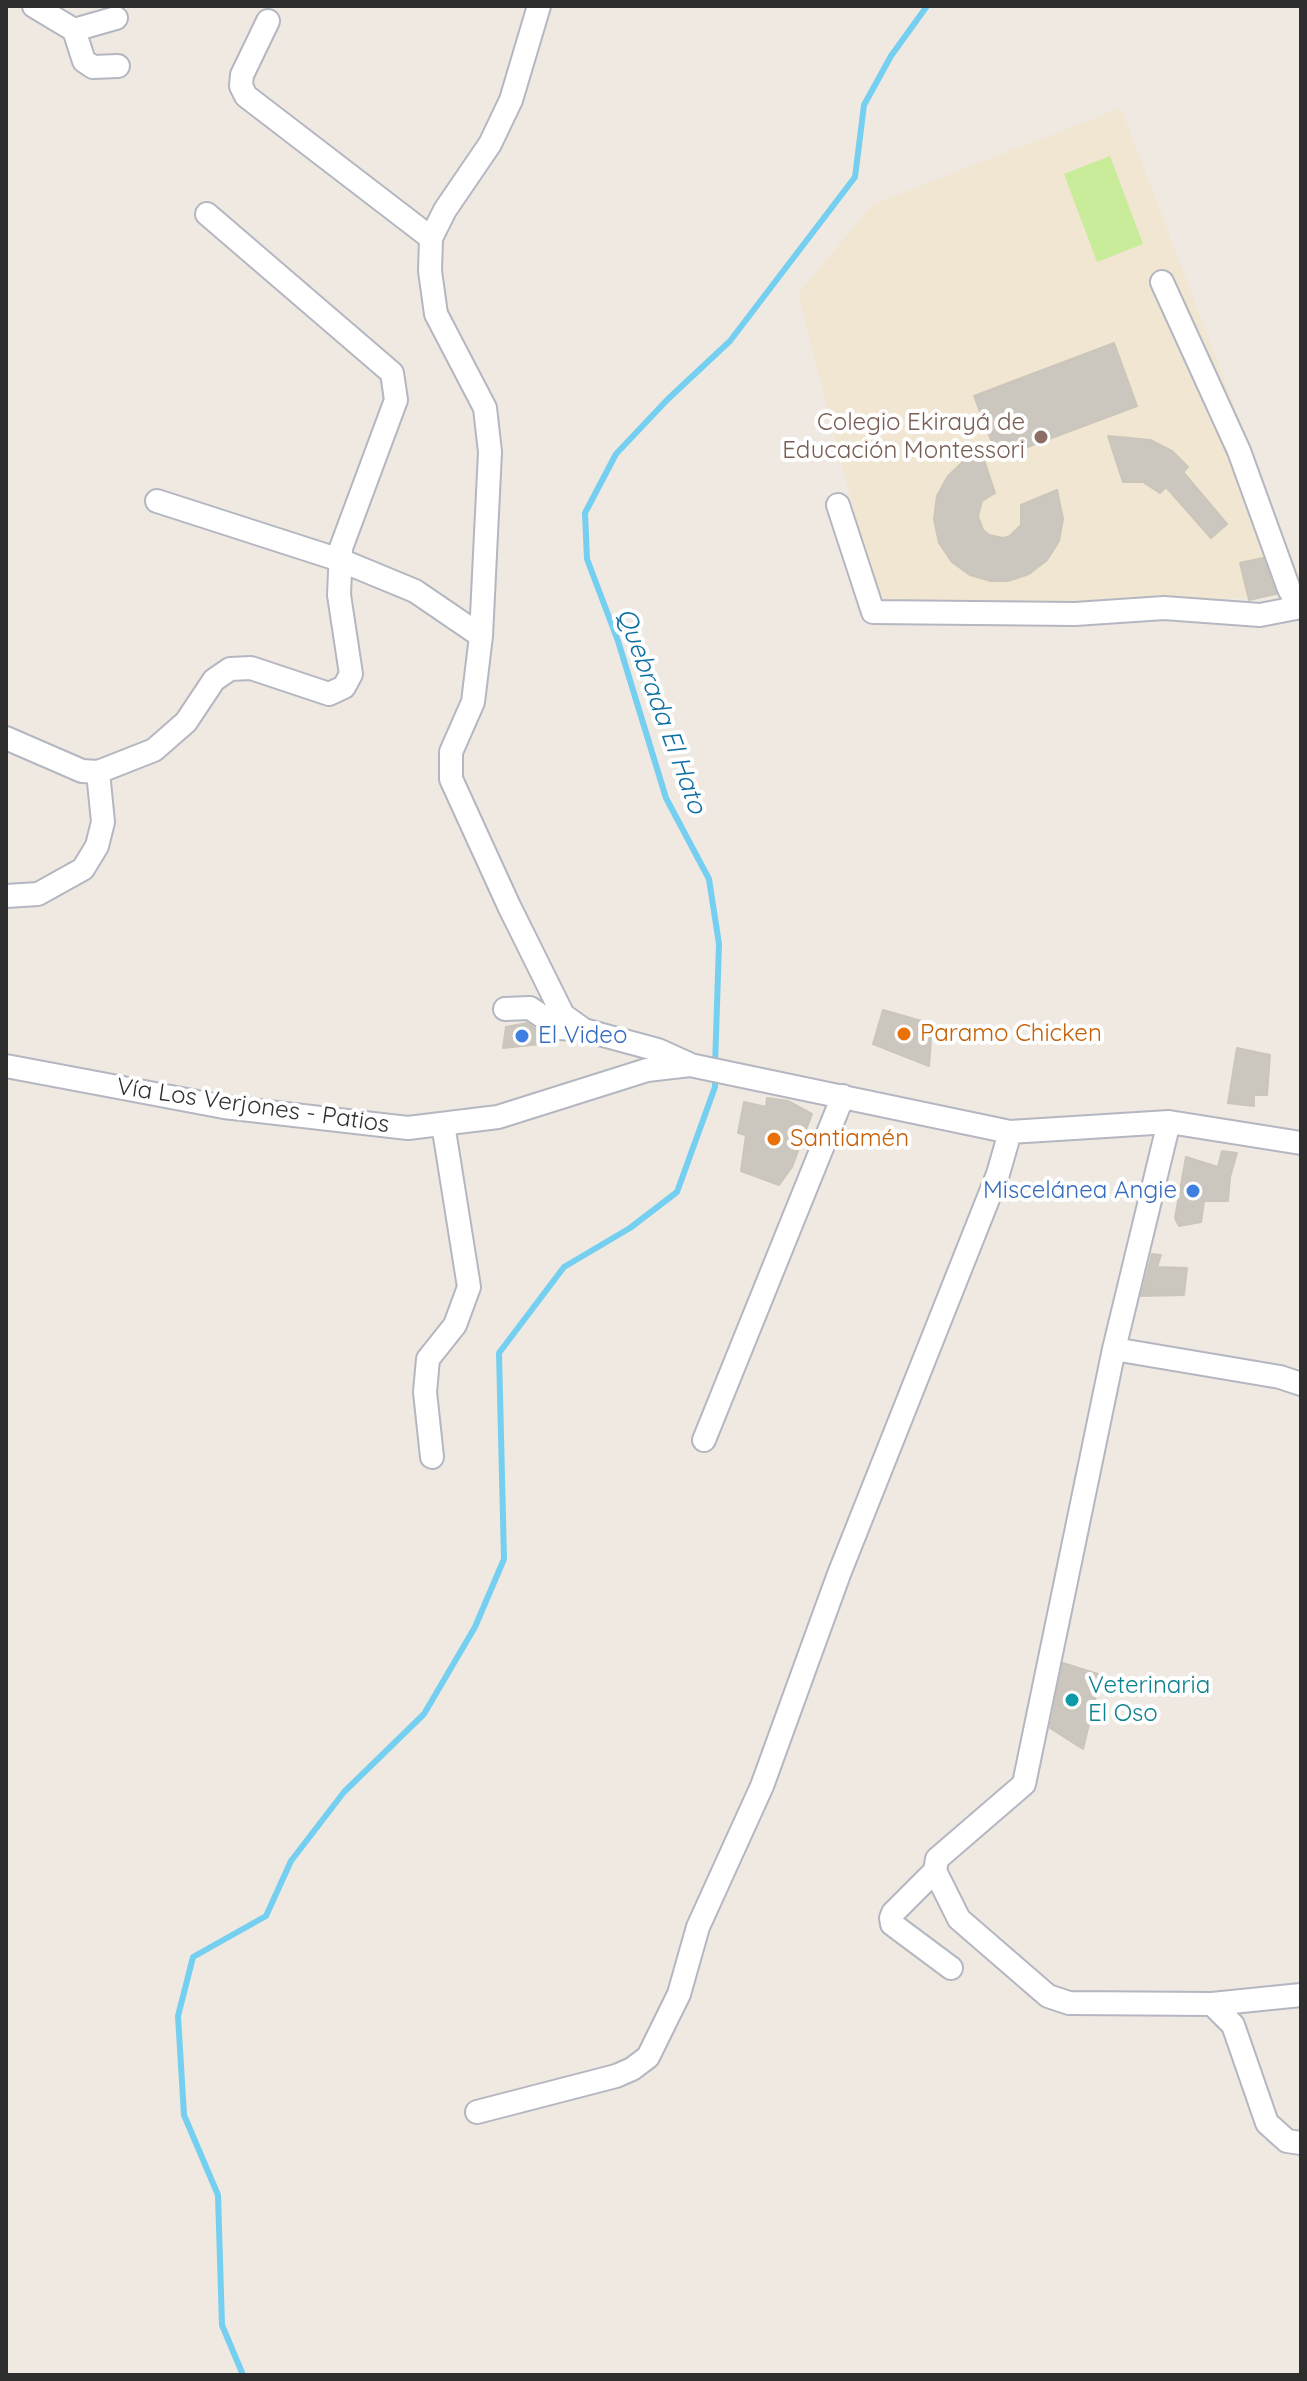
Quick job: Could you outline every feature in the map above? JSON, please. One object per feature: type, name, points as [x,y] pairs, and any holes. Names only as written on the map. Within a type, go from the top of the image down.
[{"type":"street","points":[[34,6],[74,30],[84,61],[93,67],[118,66]]},
{"type":"street","points":[[539,6],[506,111],[490,144],[445,210],[431,238],[430,271],[436,314],[485,408],[490,452],[481,636],[473,702],[451,752],[451,779],[563,1015],[584,1030]]},
{"type":"street","points":[[74,30],[116,18]]},
{"type":"street","points":[[268,21],[242,75],[241,86],[246,96],[431,238]]},
{"type":"street","points":[[6,738],[82,771],[98,772],[154,750],[186,722],[214,680],[230,669],[251,668],[329,694],[344,687],[351,674],[339,595],[341,548],[396,400],[392,373],[207,214]]},
{"type":"street","points":[[838,505],[873,612],[1075,614],[1164,608],[1260,615],[1301,607],[1289,589],[1239,451],[1162,282]]},
{"type":"street","points":[[157,501],[340,560],[415,591],[481,636]]},
{"type":"street","points":[[6,896],[38,894],[83,869],[97,846],[103,822],[98,772]]},
{"type":"street","points":[[505,1009],[530,1008],[559,1028],[584,1030],[658,1050],[706,1068]]},
{"type":"street","name":"Vía Los Verjones - Patios","points":[[6,1066],[224,1107],[408,1128],[498,1117],[647,1070],[706,1068],[1010,1132],[1169,1122],[1301,1143]]},
{"type":"street","points":[[704,1440],[843,1096]]},
{"type":"street","points":[[951,1968],[892,1924],[891,1918],[935,1871],[937,1859],[1024,1784],[1114,1349],[1169,1122]]},
{"type":"street","points":[[432,1457],[425,1392],[428,1359],[455,1325],[469,1287],[443,1124]]},
{"type":"street","points":[[477,2112],[616,2076],[648,2057],[679,1994],[698,1927],[762,1786],[839,1574],[998,1174],[1010,1132]]},
{"type":"street","points":[[1114,1349],[1280,1377],[1301,1384]]},
{"type":"street","points":[[935,1871],[959,1919],[1048,1996],[1069,2003],[1212,2004],[1301,1995]]},
{"type":"street","points":[[1212,2004],[1233,2025],[1267,2123],[1287,2141],[1301,2143]]},
{"type":"shaded area","name":"Colegio Ekirayá de Educación Montessori","points":[[1121,108],[1301,581],[1301,591],[1228,599],[1159,599],[881,616],[798,294],[873,204]]},
{"type":"green space","points":[[1110,156],[1143,244],[1097,262],[1064,174]]},
{"type":"building","points":[[1114,343],[1137,406],[998,458],[974,396]]},
{"type":"building","points":[[1108,436],[1150,440],[1172,451],[1188,467],[1183,472],[1227,524],[1211,538],[1166,487],[1160,493],[1143,482],[1123,482]]},
{"type":"building","points":[[982,454],[995,493],[982,501],[978,516],[983,530],[989,535],[1010,536],[1021,525],[1021,505],[1057,490],[1063,519],[1059,541],[1047,560],[1029,574],[1008,581],[991,581],[970,575],[952,562],[939,543],[934,519],[937,496],[948,476],[964,461]]},
{"type":"building","points":[[1263,558],[1276,594],[1249,600],[1240,563]]},
{"type":"building","name":"Paramo Chicken","points":[[883,1010],[932,1024],[929,1066],[873,1044]]},
{"type":"building","name":"El Video","points":[[527,1023],[538,1031],[540,1044],[503,1048],[506,1027]]},
{"type":"building","points":[[1237,1048],[1270,1055],[1267,1095],[1254,1095],[1254,1106],[1228,1103]]},
{"type":"building","name":"Santiamén","points":[[767,1098],[788,1101],[812,1114],[792,1167],[779,1185],[741,1171],[746,1135],[738,1133],[744,1102],[766,1107]]},
{"type":"building","name":"Miscelánea Angie","points":[[1222,1151],[1237,1153],[1230,1177],[1228,1201],[1204,1201],[1201,1222],[1179,1226],[1175,1218],[1186,1157],[1218,1167]]},
{"type":"building","points":[[1152,1254],[1161,1255],[1157,1267],[1187,1268],[1184,1295],[1141,1296]]},
{"type":"building","name":"Veterinaria El Oso","points":[[1063,1663],[1101,1675],[1083,1749],[1050,1728]]},
{"type":"waterway","name":"Quebrada El Hato","points":[[715,1066],[719,944],[709,879],[666,798],[618,641],[587,559],[585,513],[616,454],[668,399],[730,341],[855,177],[864,105],[891,56],[927,6]]},
{"type":"waterway","name":"Quebrada El Hato","points":[[243,2375],[222,2325],[218,2195],[184,2115],[178,2016],[193,1957],[266,1916],[291,1861],[344,1792],[424,1714],[475,1627],[504,1559],[499,1353],[564,1267],[630,1228],[677,1192],[715,1087],[715,1077]]},
{"type":"place","name":"Colegio Ekirayá de Educación Montessori","points":[[1041,437]]},
{"type":"place","name":"Paramo Chicken","points":[[904,1034]]},
{"type":"place","name":"El Video","points":[[522,1036]]},
{"type":"place","name":"Santiamén","points":[[774,1139]]},
{"type":"place","name":"Miscelánea Angie","points":[[1193,1191]]},
{"type":"place","name":"Veterinaria El Oso","points":[[1072,1700]]}]
